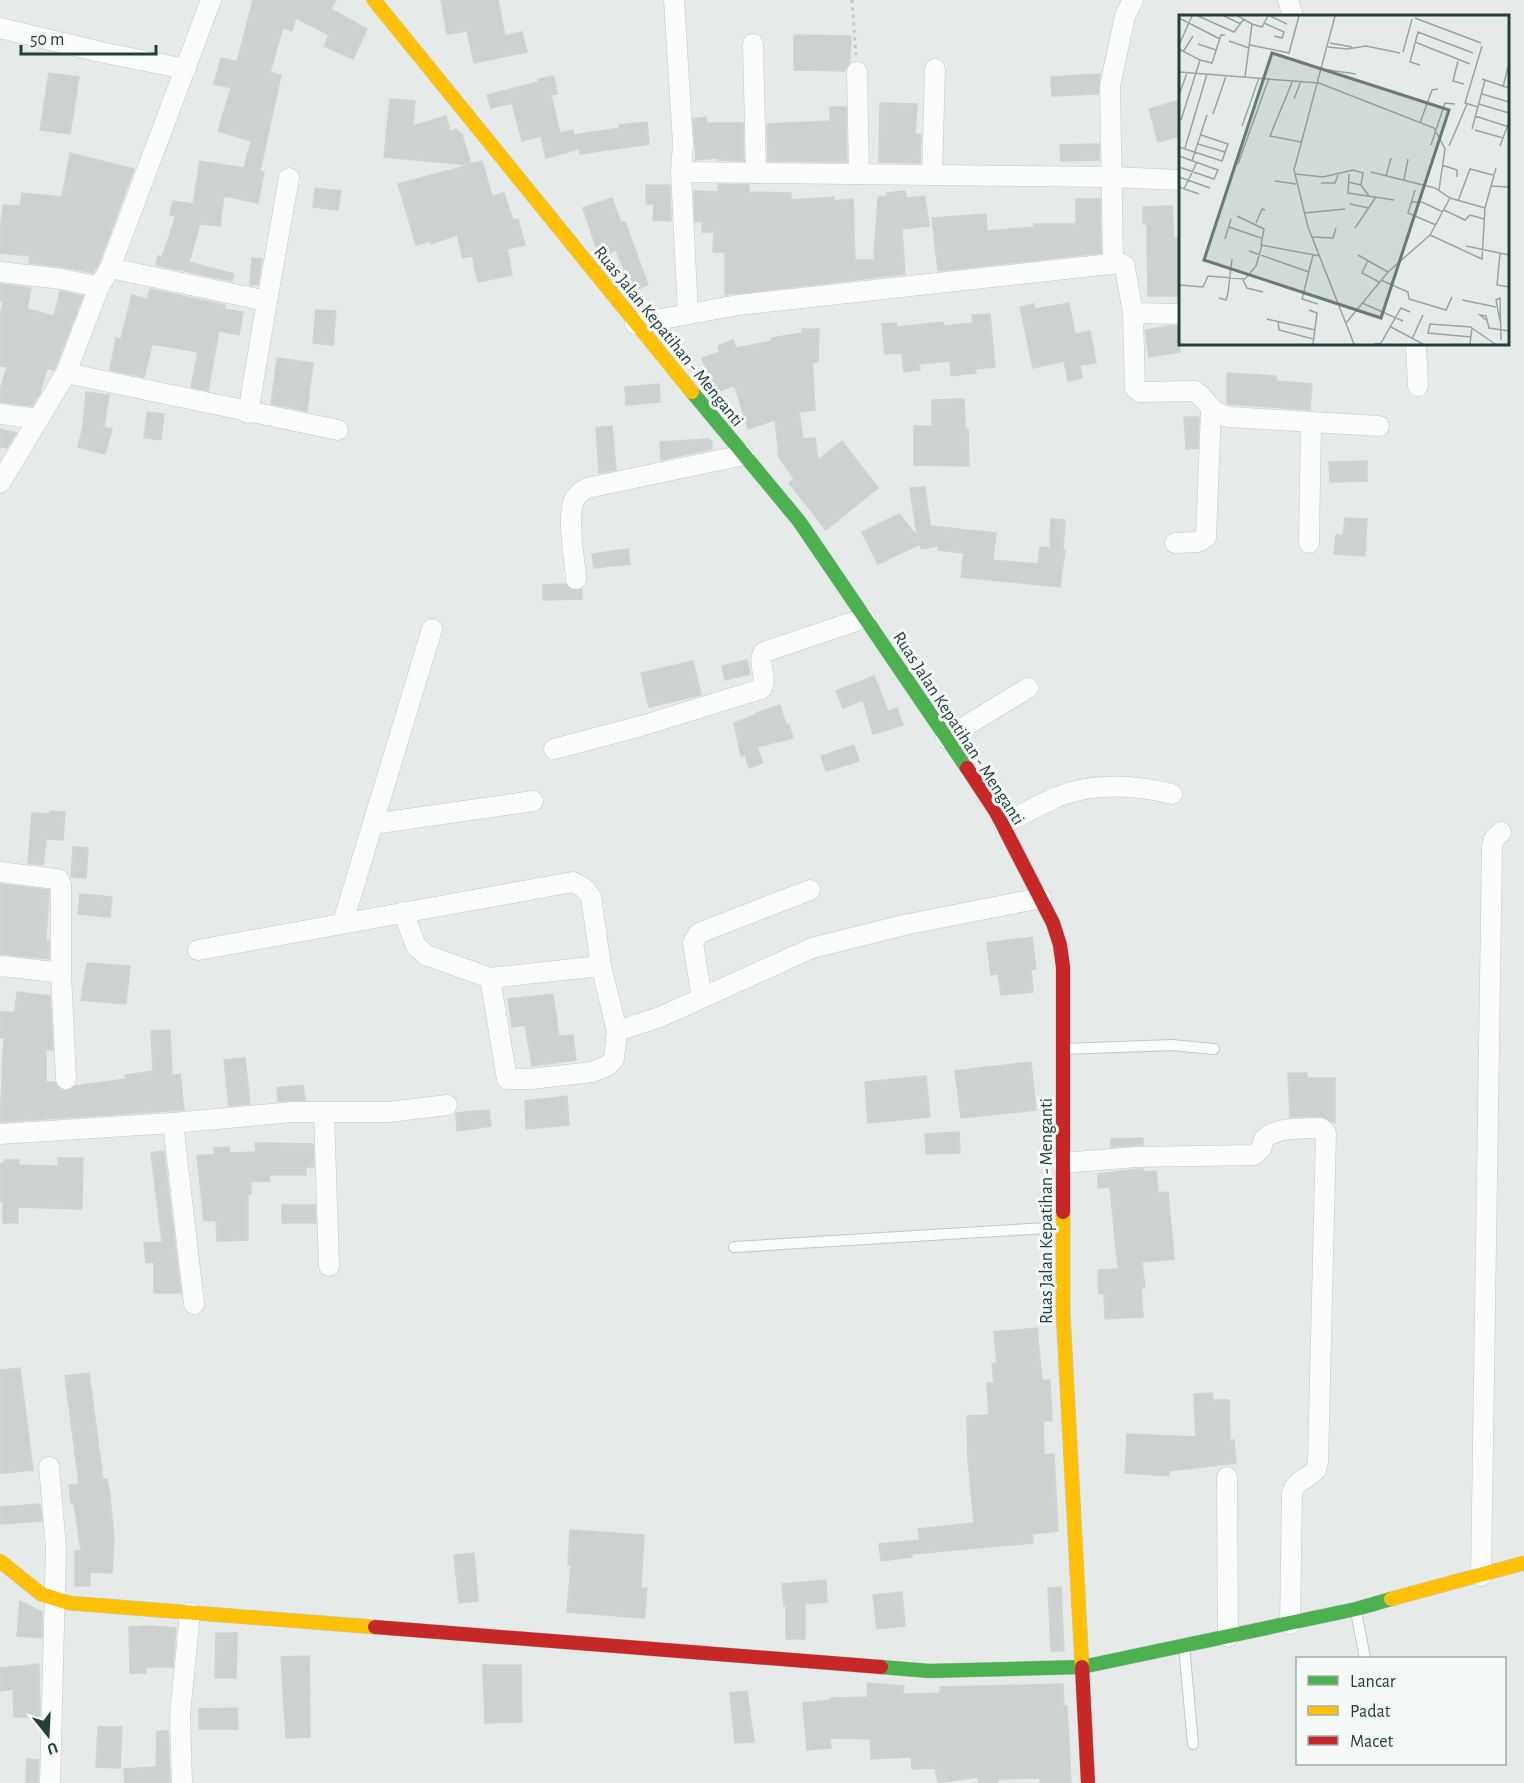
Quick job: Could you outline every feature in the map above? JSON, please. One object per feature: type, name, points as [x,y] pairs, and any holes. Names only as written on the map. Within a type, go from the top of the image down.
[{"type":"main road","name":"Ruas Jalan Kepatihan - Menganti","points":[[374,0],[634,324],[799,521],[1003,824],[1053,923],[1060,945],[1063,967],[1063,1312],[1088,1783]]},
{"type":"main road","points":[[0,1561],[41,1594],[69,1603],[929,1671],[1082,1667],[1356,1609],[1524,1563]]},
{"type":"street","points":[[0,483],[66,373],[99,287],[110,268],[211,0]]},
{"type":"street","points":[[674,0],[683,144],[681,172],[688,314]]},
{"type":"street","points":[[1113,263],[1110,86],[1125,16],[1133,0]]},
{"type":"street","points":[[1288,0],[1293,15]]},
{"type":"street","points":[[0,28],[105,53],[186,69]]},
{"type":"street","points":[[753,44],[756,173]]},
{"type":"street","points":[[932,175],[935,69]]},
{"type":"street","points":[[857,72],[859,174]]},
{"type":"street","points":[[681,172],[1112,177],[1179,180]]},
{"type":"street","points":[[248,413],[289,178]]},
{"type":"street","points":[[634,324],[738,305],[1113,263],[1124,265],[1125,268],[1133,313],[1135,388],[1140,392],[1195,391],[1211,410],[1229,417],[1379,426]]},
{"type":"street","points":[[110,268],[267,300]]},
{"type":"street","points":[[0,272],[62,279],[99,287]]},
{"type":"street","points":[[1133,313],[1179,314]]},
{"type":"street","points":[[1416,345],[1418,386]]},
{"type":"street","points":[[66,373],[248,413],[338,430]]},
{"type":"street","points":[[1175,543],[1198,542],[1206,537],[1211,410]]},
{"type":"street","points":[[0,414],[39,419]]},
{"type":"street","points":[[1309,543],[1311,422]]},
{"type":"street","points":[[576,579],[571,517],[571,507],[576,496],[587,488],[744,455]]},
{"type":"street","points":[[554,749],[641,726],[761,689],[764,683],[760,658],[764,652],[865,618]]},
{"type":"street","points":[[343,922],[432,629]]},
{"type":"street","points":[[946,738],[1028,688]]},
{"type":"street","points":[[1003,824],[1059,796],[1082,790],[1102,787],[1148,788],[1172,794]]},
{"type":"street","points":[[372,824],[533,801]]},
{"type":"street","points":[[1481,1576],[1492,847],[1494,839],[1501,832]]},
{"type":"street","points":[[0,872],[59,880],[61,885],[66,1079]]},
{"type":"street","points":[[198,950],[573,882],[584,888],[591,897],[601,966],[617,1031],[614,1059],[607,1066],[592,1072],[531,1079],[507,1079],[490,978]]},
{"type":"street","points":[[702,998],[693,942],[699,933],[810,890]]},
{"type":"street","points":[[617,1031],[660,1017],[812,948],[904,925],[1041,898]]},
{"type":"street","points":[[403,912],[416,946],[426,955],[490,978],[601,966]]},
{"type":"street","points":[[0,967],[62,973]]},
{"type":"street","points":[[0,1134],[173,1123],[293,1112],[389,1112],[447,1106]]},
{"type":"street","points":[[324,1112],[329,1266]]},
{"type":"street","points":[[173,1123],[194,1304]]},
{"type":"street","points":[[1063,1163],[1136,1157],[1254,1155],[1262,1149],[1264,1139],[1268,1135],[1288,1130],[1321,1128],[1326,1133],[1318,1462],[1316,1470],[1298,1481],[1292,1493],[1290,1624]]},
{"type":"street","points":[[49,1467],[56,1548],[50,1783]]},
{"type":"street","points":[[1227,1477],[1228,1637]]},
{"type":"street","points":[[182,1783],[180,1715],[190,1612]]},
{"type":"lane","points":[[1063,1049],[1172,1045],[1214,1049]]},
{"type":"lane","points":[[734,1247],[1063,1227]]},
{"type":"lane","points":[[1356,1609],[1365,1657]]},
{"type":"lane","points":[[1184,1646],[1192,1744]]},
{"type":"path","points":[[852,0],[857,72]]},
{"type":"building","points":[[253,0],[336,0],[331,9],[367,29],[353,59],[324,46],[329,35],[296,18],[292,31],[283,28],[270,72],[281,75],[260,171],[264,172],[258,203],[224,196],[220,226],[200,224],[189,262],[234,274],[232,281],[156,265],[158,256],[162,257],[176,216],[170,215],[173,201],[193,204],[200,161],[244,168],[251,141],[218,131],[231,88],[214,84],[221,58],[237,62]]},
{"type":"building","points":[[441,0],[498,0],[505,36],[522,32],[527,52],[474,63],[467,31],[447,34]]},
{"type":"building","points":[[794,35],[851,36],[850,62],[845,71],[794,70]]},
{"type":"building","points":[[49,73],[79,77],[70,134],[40,130]]},
{"type":"building","points":[[1100,74],[1098,94],[1052,96],[1051,77]]},
{"type":"building","points":[[554,76],[557,94],[551,95],[560,133],[573,130],[574,135],[620,128],[619,125],[647,122],[649,144],[580,154],[579,149],[546,158],[541,136],[522,141],[512,103],[491,108],[487,95]]},
{"type":"building","points":[[390,99],[415,101],[413,126],[446,116],[450,131],[456,129],[462,135],[471,164],[482,161],[492,196],[504,193],[513,220],[518,219],[525,245],[507,249],[512,275],[478,282],[472,255],[463,258],[457,235],[431,244],[431,241],[416,245],[398,184],[469,165],[384,157]]},
{"type":"building","points":[[1179,100],[1179,136],[1158,142],[1149,109]]},
{"type":"building","points":[[880,103],[917,104],[915,134],[921,135],[920,163],[879,162]]},
{"type":"building","points":[[830,107],[846,107],[847,162],[768,161],[767,124],[830,121]]},
{"type":"building","points":[[706,117],[707,123],[743,123],[744,161],[718,160],[718,158],[696,160],[693,119]]},
{"type":"building","points":[[1099,144],[1099,160],[1061,161],[1060,145]]},
{"type":"building","points":[[70,153],[134,169],[99,263],[93,273],[29,263],[30,256],[0,253],[3,205],[20,206],[22,193],[62,197]]},
{"type":"building","points":[[718,184],[749,185],[749,192],[791,193],[791,200],[834,197],[834,201],[853,199],[855,260],[874,260],[878,197],[887,196],[887,193],[905,191],[906,198],[925,196],[929,226],[902,229],[905,274],[725,295],[725,252],[713,252],[714,232],[702,232],[702,222],[695,222],[694,191],[718,192]]},
{"type":"building","points":[[646,185],[670,185],[671,221],[653,220],[654,204],[646,204]]},
{"type":"building","points":[[315,188],[341,191],[338,210],[313,207]]},
{"type":"building","points":[[612,198],[621,223],[625,222],[648,285],[633,291],[616,250],[601,256],[597,250],[583,208]]},
{"type":"building","points":[[1076,199],[1100,199],[1101,253],[938,271],[932,218],[986,214],[987,231],[1034,227],[1034,224],[1076,224]]},
{"type":"building","points":[[1172,206],[1174,238],[1179,238],[1179,296],[1148,296],[1147,224],[1143,224],[1143,207]]},
{"type":"building","points":[[252,258],[262,259],[258,285],[250,285]]},
{"type":"building","points":[[0,284],[31,288],[27,309],[54,316],[60,291],[83,296],[55,368],[54,370],[47,368],[40,393],[32,406],[0,402],[0,390],[7,367],[0,366],[0,317],[3,301],[0,301]]},
{"type":"building","points":[[150,289],[225,305],[224,309],[243,312],[239,335],[219,331],[208,391],[191,387],[198,352],[152,344],[144,377],[110,370],[116,338],[121,339],[132,295],[147,299]]},
{"type":"building","points":[[1069,303],[1075,334],[1090,331],[1096,363],[1080,365],[1082,378],[1068,381],[1064,361],[1033,368],[1020,307],[1034,304],[1035,309]]},
{"type":"building","points":[[316,310],[336,311],[333,345],[313,343]]},
{"type":"building","points":[[990,314],[995,367],[975,369],[976,373],[951,376],[950,361],[919,364],[920,370],[904,372],[902,353],[885,354],[882,324],[896,323],[897,327],[943,322],[943,326],[973,323],[972,315]]},
{"type":"building","points":[[1179,326],[1180,352],[1149,357],[1145,330]]},
{"type":"building","points":[[802,329],[819,329],[818,362],[812,362],[815,410],[799,412],[803,439],[815,438],[818,460],[842,441],[878,488],[826,530],[789,483],[794,479],[779,457],[775,420],[748,429],[735,387],[714,393],[702,358],[720,352],[718,346],[733,340],[736,348],[772,341],[771,338],[802,333]]},
{"type":"building","points":[[277,358],[313,363],[307,411],[271,404]]},
{"type":"building","points":[[1227,373],[1276,376],[1276,381],[1312,384],[1310,410],[1227,404]]},
{"type":"building","points":[[659,384],[660,402],[626,405],[625,387]]},
{"type":"building","points":[[86,392],[109,395],[104,427],[112,429],[105,454],[78,447],[83,427]]},
{"type":"building","points":[[964,399],[969,466],[914,465],[914,426],[932,426],[932,400]]},
{"type":"building","points":[[147,412],[164,414],[161,440],[144,438]]},
{"type":"building","points":[[1184,417],[1199,417],[1198,448],[1186,449]]},
{"type":"building","points":[[612,426],[616,470],[599,473],[596,428]]},
{"type":"building","points":[[0,429],[16,433],[7,448],[0,447]]},
{"type":"building","points":[[709,439],[712,442],[712,449],[661,460],[660,442]]},
{"type":"building","points":[[1367,461],[1367,481],[1330,482],[1329,462]]},
{"type":"building","points":[[925,487],[930,526],[996,533],[993,560],[1038,564],[1040,547],[1050,548],[1051,519],[1065,520],[1063,550],[1065,550],[1060,587],[961,577],[964,553],[938,550],[938,546],[921,549],[920,544],[878,564],[862,532],[899,514],[917,536],[910,488]]},
{"type":"building","points":[[1345,518],[1367,519],[1365,556],[1334,554],[1336,535],[1343,535]]},
{"type":"building","points":[[628,549],[630,564],[594,568],[592,554]]},
{"type":"building","points":[[565,584],[572,590],[582,589],[582,599],[543,600],[543,585]]},
{"type":"building","points":[[747,660],[750,674],[725,680],[722,666]]},
{"type":"building","points":[[693,661],[701,695],[649,707],[641,673]]},
{"type":"building","points":[[874,676],[888,711],[897,708],[903,725],[873,734],[863,700],[843,708],[836,691]]},
{"type":"building","points":[[780,705],[793,738],[757,747],[763,763],[749,768],[745,755],[741,756],[734,723]]},
{"type":"building","points":[[854,745],[859,761],[826,771],[821,756]]},
{"type":"building","points":[[50,811],[65,812],[63,840],[46,839],[43,865],[28,863],[32,813],[49,814]]},
{"type":"building","points":[[73,847],[88,848],[86,878],[71,877]]},
{"type":"building","points":[[0,884],[49,890],[46,940],[49,940],[49,959],[0,954]]},
{"type":"building","points":[[80,894],[112,897],[110,917],[78,914]]},
{"type":"building","points":[[1032,937],[1036,969],[1031,970],[1033,992],[1001,995],[998,974],[991,975],[987,943]]},
{"type":"building","points":[[87,963],[130,966],[126,1004],[81,1000]]},
{"type":"building","points":[[17,992],[50,996],[53,1050],[46,1050],[46,1082],[55,1082],[60,1089],[67,1091],[75,1086],[126,1079],[125,1075],[153,1071],[151,1031],[170,1030],[172,1075],[180,1074],[184,1110],[0,1122],[4,1038],[0,1038],[0,1012],[15,1012]]},
{"type":"building","points":[[553,994],[559,1036],[573,1035],[576,1060],[532,1066],[525,1025],[512,1027],[508,999]]},
{"type":"building","points":[[245,1058],[250,1104],[229,1106],[224,1060]]},
{"type":"building","points":[[1031,1062],[1036,1110],[961,1118],[955,1071]]},
{"type":"building","points":[[1288,1073],[1307,1073],[1307,1078],[1335,1078],[1335,1123],[1321,1116],[1290,1117]]},
{"type":"building","points":[[926,1076],[930,1117],[868,1123],[865,1082]]},
{"type":"building","points":[[303,1085],[305,1100],[278,1101],[277,1088]]},
{"type":"building","points":[[567,1096],[569,1125],[526,1129],[525,1101]]},
{"type":"building","points":[[489,1110],[491,1126],[457,1131],[456,1113]]},
{"type":"building","points":[[959,1132],[960,1153],[926,1154],[925,1134]]},
{"type":"building","points":[[1143,1138],[1143,1145],[1111,1147],[1111,1139]]},
{"type":"building","points":[[255,1143],[313,1144],[314,1167],[306,1167],[306,1175],[269,1175],[270,1181],[251,1182],[251,1194],[248,1194],[248,1240],[217,1241],[216,1220],[204,1221],[197,1156],[215,1154],[214,1148],[229,1147],[230,1153],[256,1152]]},
{"type":"building","points":[[164,1151],[181,1293],[154,1293],[154,1262],[146,1263],[144,1243],[162,1242],[151,1153]]},
{"type":"building","points":[[58,1158],[83,1158],[82,1209],[18,1207],[18,1223],[3,1223],[3,1201],[0,1201],[0,1164],[4,1164],[4,1160],[19,1160],[19,1165],[58,1166]]},
{"type":"building","points":[[1143,1169],[1143,1172],[1156,1171],[1158,1193],[1168,1192],[1174,1259],[1142,1262],[1145,1288],[1141,1288],[1143,1317],[1105,1319],[1104,1293],[1099,1294],[1098,1270],[1118,1269],[1110,1187],[1098,1188],[1098,1174]]},
{"type":"building","points":[[282,1205],[315,1205],[316,1223],[282,1223]]},
{"type":"building","points":[[1037,1328],[1042,1380],[1050,1380],[1052,1421],[1043,1421],[1044,1455],[1054,1454],[1058,1531],[1032,1534],[1033,1543],[912,1554],[912,1557],[881,1561],[879,1544],[920,1540],[918,1529],[974,1523],[968,1460],[967,1416],[989,1415],[987,1383],[994,1383],[992,1364],[997,1363],[994,1332]]},
{"type":"building","points":[[20,1368],[33,1470],[0,1473],[0,1370]]},
{"type":"building","points":[[89,1373],[103,1480],[107,1479],[110,1497],[114,1538],[112,1573],[90,1572],[90,1586],[75,1586],[75,1551],[81,1551],[69,1485],[79,1484],[65,1376]]},
{"type":"building","points":[[1212,1393],[1213,1400],[1229,1400],[1230,1440],[1234,1440],[1236,1463],[1169,1471],[1169,1476],[1125,1473],[1127,1434],[1196,1437],[1194,1394]]},
{"type":"building","points":[[40,1504],[42,1521],[0,1524],[0,1507]]},
{"type":"building","points":[[570,1530],[644,1535],[641,1588],[647,1588],[644,1618],[567,1612],[571,1565],[568,1565]]},
{"type":"building","points":[[474,1553],[478,1601],[459,1603],[454,1555]]},
{"type":"building","points":[[826,1580],[827,1602],[805,1604],[805,1639],[786,1639],[786,1605],[784,1606],[782,1584]]},
{"type":"building","points":[[1061,1587],[1064,1651],[1051,1651],[1048,1588]]},
{"type":"building","points":[[902,1592],[905,1626],[877,1629],[873,1595]]},
{"type":"building","points":[[20,1601],[42,1612],[42,1638],[17,1636]]},
{"type":"building","points":[[129,1627],[176,1628],[173,1667],[146,1667],[146,1673],[130,1673]]},
{"type":"building","points":[[216,1633],[237,1633],[236,1678],[215,1678]]},
{"type":"building","points":[[309,1656],[310,1737],[286,1738],[281,1657]]},
{"type":"building","points":[[39,1664],[40,1717],[14,1717],[13,1689],[0,1691],[0,1668]]},
{"type":"building","points":[[483,1665],[521,1665],[522,1722],[485,1723]]},
{"type":"building","points":[[867,1683],[904,1686],[903,1694],[940,1693],[940,1687],[1063,1684],[1064,1706],[1067,1706],[1071,1783],[1040,1783],[1040,1778],[998,1779],[998,1783],[978,1783],[978,1777],[938,1783],[935,1768],[912,1769],[911,1757],[871,1759],[870,1739],[830,1738],[831,1748],[807,1750],[803,1703],[831,1700],[831,1698],[868,1697]]},
{"type":"building","points":[[747,1691],[754,1742],[735,1743],[730,1693]]},
{"type":"building","points":[[237,1708],[238,1729],[199,1729],[199,1709]]},
{"type":"building","points":[[98,1727],[122,1727],[120,1768],[96,1767]]},
{"type":"building","points":[[157,1731],[168,1731],[170,1783],[125,1783],[124,1769],[156,1767]]},
{"type":"building","points":[[27,1759],[39,1760],[38,1783],[26,1783]]},
{"type":"traffic: fast","points":[[692,392],[799,521],[967,768]]},
{"type":"traffic: fast","points":[[881,1667],[929,1671],[1082,1667],[1356,1609],[1391,1599]]},
{"type":"traffic: slow","points":[[374,0],[692,392]]},
{"type":"traffic: slow","points":[[1063,1212],[1063,1312],[1082,1667]]},
{"type":"traffic: slow","points":[[0,1561],[41,1594],[69,1603],[375,1627]]},
{"type":"traffic: slow","points":[[1391,1599],[1524,1563]]},
{"type":"traffic: jam","points":[[967,768],[996,812],[1053,923],[1060,945],[1063,967],[1063,1212]]},
{"type":"traffic: jam","points":[[375,1627],[881,1667]]},
{"type":"traffic: jam","points":[[1082,1667],[1088,1783]]}]
